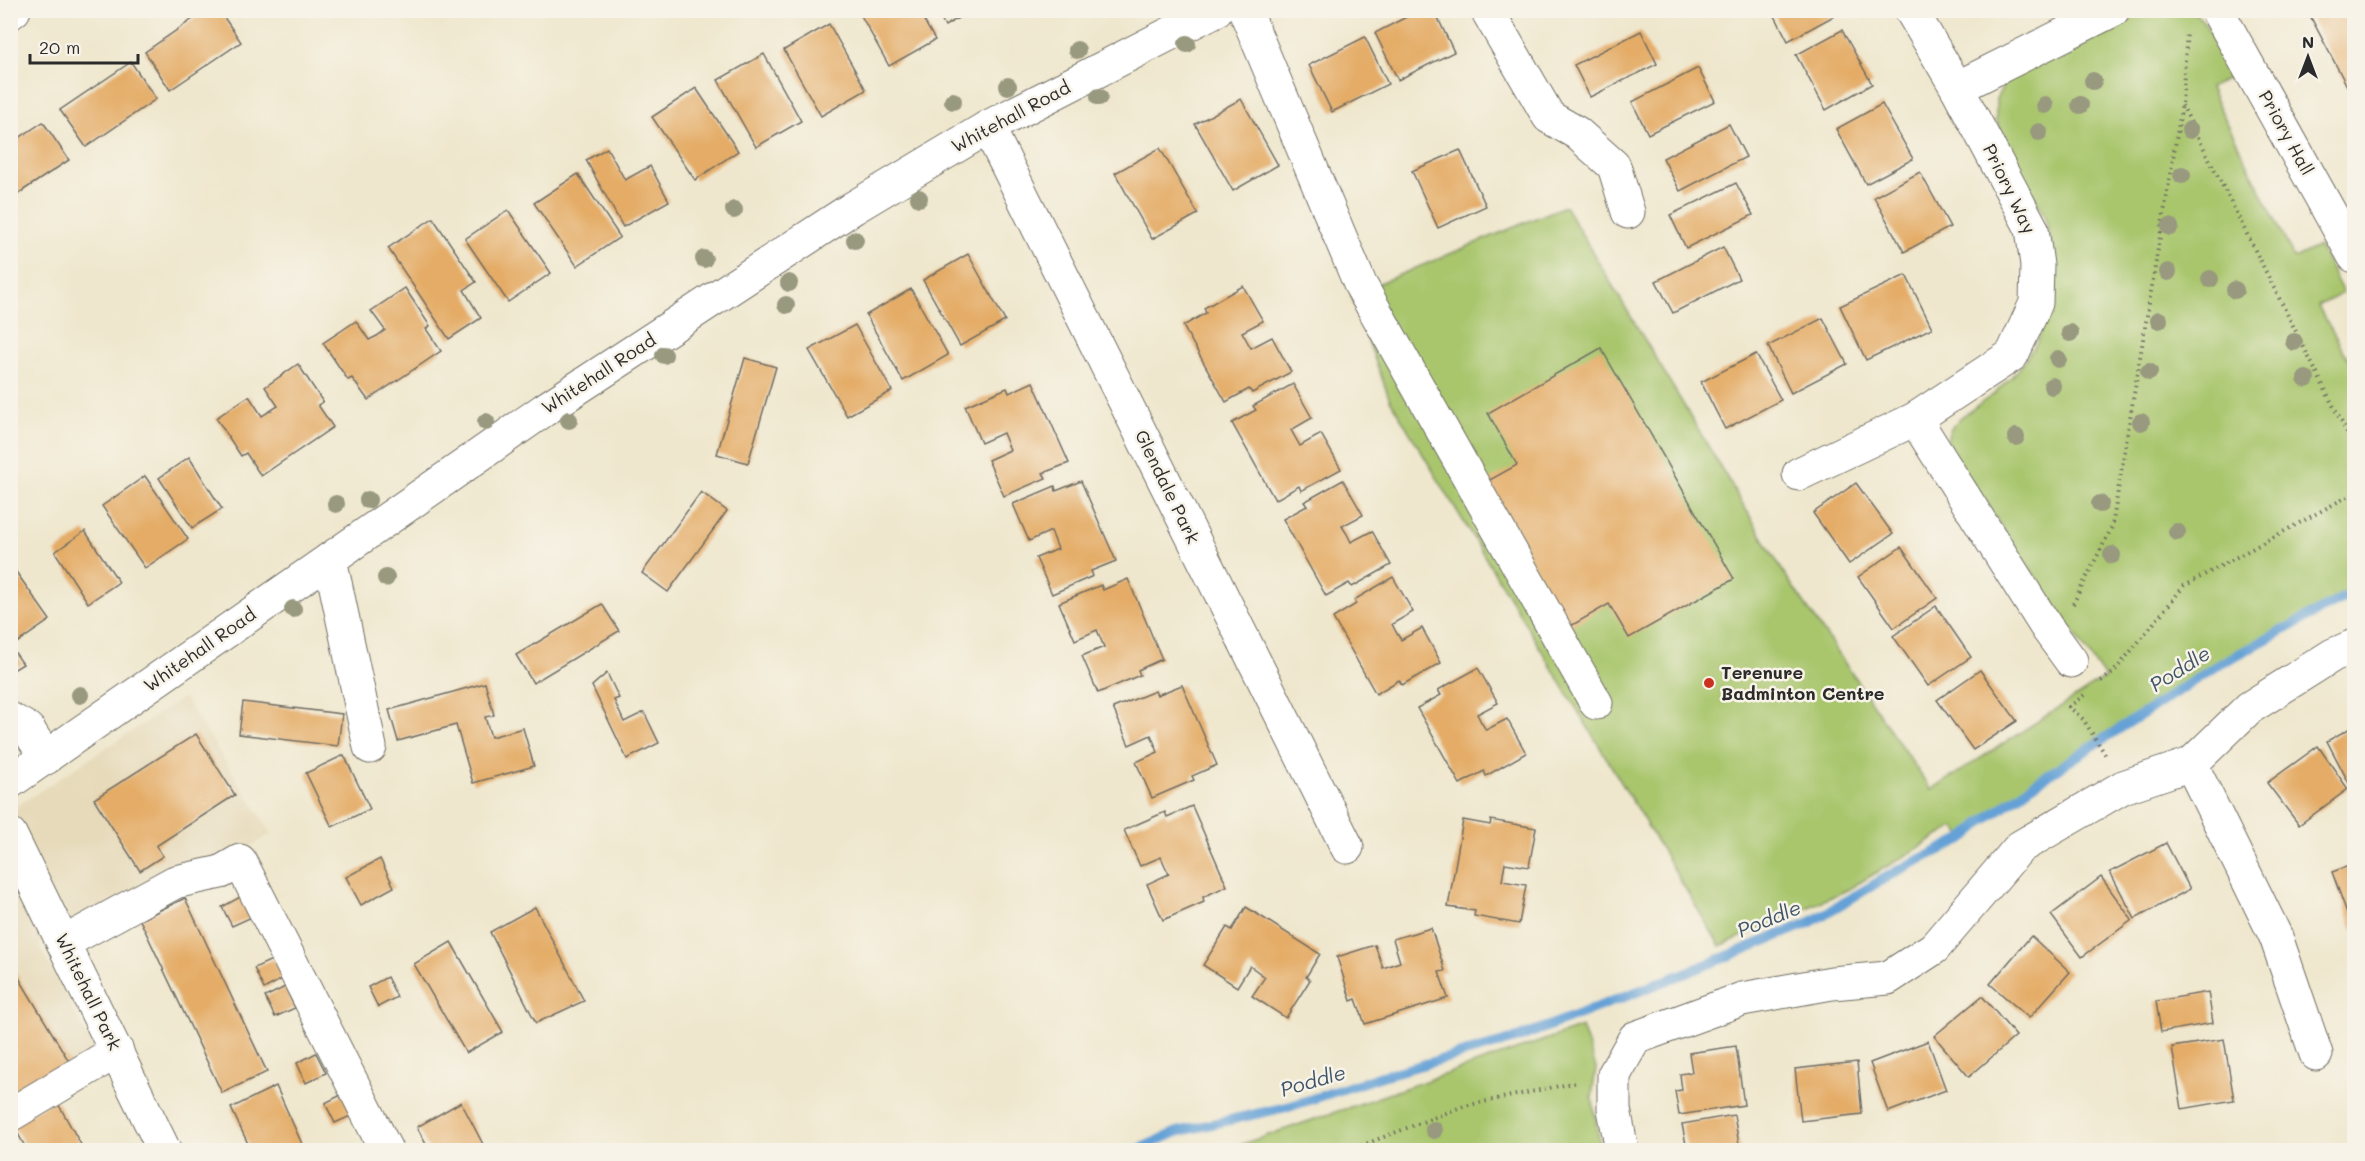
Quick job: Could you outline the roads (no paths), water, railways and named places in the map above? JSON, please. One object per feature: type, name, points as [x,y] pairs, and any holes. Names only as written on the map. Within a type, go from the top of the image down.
[{"type":"street","name":"Whitehall Road","points":[[10,782],[554,404],[853,208],[988,127],[1216,10]]},
{"type":"street","points":[[1245,10],[1360,284],[1596,703]]},
{"type":"street","points":[[1487,10],[1549,117],[1578,134],[1614,166],[1628,212]]},
{"type":"street","name":"Priory Way","points":[[1799,474],[1916,419],[2012,356],[2036,303],[2037,265],[2032,229],[1957,88],[1911,10]]},
{"type":"street","points":[[1957,88],[2113,10]]},
{"type":"street","name":"Priory Hall","points":[[2203,16],[2355,256]]},
{"type":"street","name":"Glendale Park","points":[[988,127],[1347,847]]},
{"type":"street","points":[[1916,419],[2047,628],[2071,661]]},
{"type":"street","points":[[330,559],[370,747]]},
{"type":"street","points":[[1622,1150],[1614,1109],[1614,1075],[1635,1038],[1742,999],[1832,982],[1888,978],[1934,948],[2020,847],[2123,787],[2191,764],[2250,708],[2333,655],[2355,646]]},
{"type":"street","points":[[10,719],[28,729],[46,758]]},
{"type":"street","points":[[2191,764],[2276,937],[2316,1054]]},
{"type":"street","name":"Whitehall Park","points":[[10,834],[65,942],[164,1150]]},
{"type":"street","points":[[65,942],[175,882],[220,872],[240,861],[387,1150]]},
{"type":"street","points":[[10,1115],[117,1051]]},
{"type":"waterway","name":"Poddle","points":[[1137,1150],[1177,1132],[1291,1106],[1382,1076],[1515,1039],[1811,922],[1897,871],[1964,838],[2037,782],[2218,665],[2354,592]]},
{"type":"place","name":"Terenure Badminton Centre","points":[[1709,683]]}]
